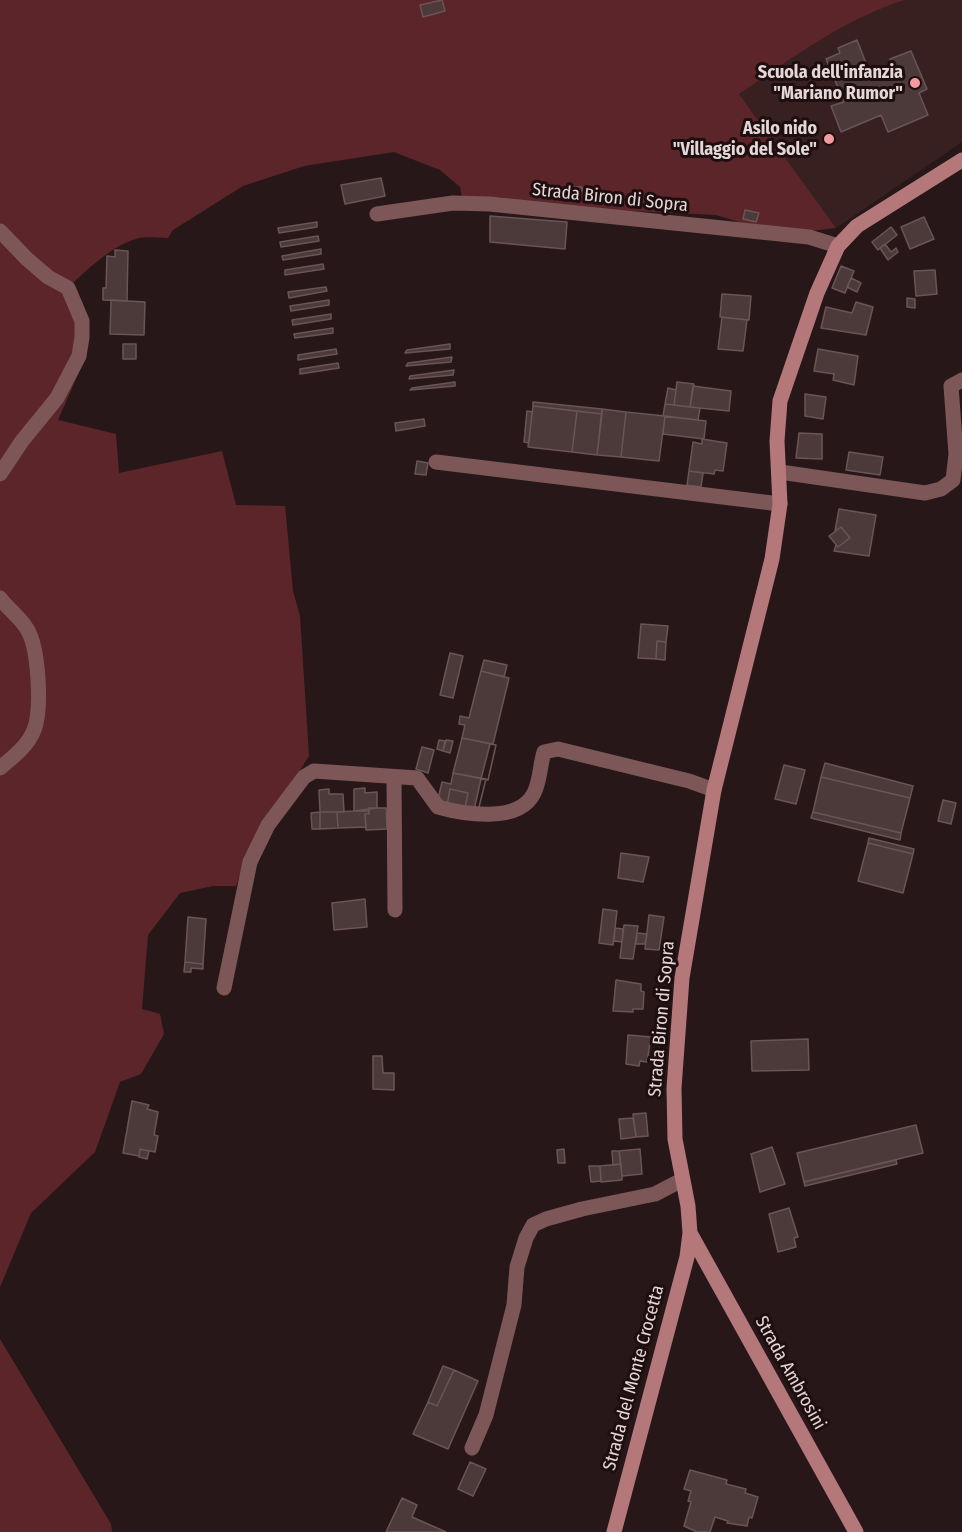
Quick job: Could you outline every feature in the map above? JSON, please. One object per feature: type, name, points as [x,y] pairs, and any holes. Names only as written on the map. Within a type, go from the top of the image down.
[{"type":"street","name":"Strada Biron di Sopra","points":[[690,1233],[688,1206],[675,1139],[674,1088],[682,978],[714,790],[768,579],[780,504],[777,441],[780,401],[817,293],[838,246],[857,226],[962,160]]},
{"type":"street","name":"Strada Biron di Sopra","points":[[377,214],[453,202],[490,204],[809,237],[838,246]]},
{"type":"street","points":[[0,231],[48,277],[68,288],[82,321],[79,356],[57,398],[22,441],[0,474]]},
{"type":"street","points":[[780,472],[833,478],[900,491],[925,493],[941,489],[953,480],[956,454],[951,386],[962,380]]},
{"type":"street","points":[[436,462],[780,504]]},
{"type":"street","points":[[0,598],[28,630],[38,673],[38,708],[34,731],[20,751],[0,768]]},
{"type":"street","points":[[224,988],[250,862],[268,825],[304,777],[314,771],[417,778],[438,807],[458,813],[499,813],[525,804],[534,794],[544,752],[558,749],[689,781],[714,790]]},
{"type":"street","points":[[394,777],[395,909]]},
{"type":"street","points":[[472,1448],[486,1415],[514,1305],[518,1267],[526,1239],[533,1225],[582,1209],[655,1194],[682,1180]]},
{"type":"street","name":"Strada del Monte Crocetta","points":[[614,1532],[687,1257],[690,1233]]},
{"type":"street","name":"Strada Ambrosini","points":[[690,1233],[855,1532]]},
{"type":"shaded area","points":[[0,0],[905,0],[882,8],[839,29],[739,94],[836,228],[802,232],[759,228],[716,215],[546,207],[500,197],[462,197],[460,187],[440,170],[394,152],[304,166],[243,186],[173,230],[168,238],[140,238],[118,247],[68,288],[84,361],[58,420],[116,434],[119,473],[222,451],[236,505],[285,506],[293,591],[300,616],[309,756],[247,854],[236,886],[213,886],[180,893],[148,935],[142,1009],[160,1014],[164,1034],[141,1074],[120,1082],[95,1152],[31,1213],[0,1287]]},
{"type":"shaded area","points":[[905,0],[962,0],[962,142],[836,228],[739,94],[835,29],[883,7]]},
{"type":"shaded area","points":[[0,1339],[111,1524],[112,1532],[0,1532]]},
{"type":"building","points":[[442,0],[445,11],[423,17],[420,5]]},
{"type":"building","points":[[857,40],[869,71],[879,67],[880,72],[893,67],[890,59],[911,51],[927,89],[919,93],[928,115],[888,132],[881,115],[841,132],[831,106],[844,102],[826,59],[840,53],[838,48]]},
{"type":"building","points":[[381,178],[385,196],[345,204],[341,185]]},
{"type":"building","points":[[566,187],[582,187],[582,191],[566,190]]},
{"type":"building","points":[[745,210],[759,213],[756,222],[743,219]]},
{"type":"building","points":[[490,216],[567,222],[565,249],[490,242]]},
{"type":"building","points":[[924,217],[934,239],[910,249],[901,227]]},
{"type":"building","points":[[317,222],[317,227],[279,233],[278,228]]},
{"type":"building","points":[[891,227],[897,235],[878,250],[872,242]]},
{"type":"building","points":[[318,236],[319,241],[281,247],[280,242]]},
{"type":"building","points":[[885,244],[891,252],[896,248],[898,252],[888,260],[880,248]]},
{"type":"building","points":[[321,249],[321,254],[283,260],[282,256]]},
{"type":"building","points":[[115,250],[128,251],[127,301],[103,300],[103,288],[106,288],[107,256],[115,257]]},
{"type":"building","points":[[323,264],[324,269],[285,275],[285,270]]},
{"type":"building","points":[[841,266],[854,271],[845,293],[832,288]]},
{"type":"building","points":[[935,270],[937,294],[916,296],[914,271]]},
{"type":"building","points":[[851,278],[861,283],[857,292],[847,287]]},
{"type":"building","points":[[326,287],[327,291],[289,298],[288,292]]},
{"type":"building","points":[[722,294],[751,296],[749,320],[720,317]]},
{"type":"building","points":[[907,298],[915,299],[915,308],[907,307]]},
{"type":"building","points":[[111,300],[145,302],[144,335],[110,334]]},
{"type":"building","points":[[329,300],[329,305],[291,311],[290,306]]},
{"type":"building","points":[[856,302],[873,307],[866,335],[821,328],[826,307],[852,313]]},
{"type":"building","points":[[331,314],[331,319],[293,325],[292,320]]},
{"type":"building","points":[[722,317],[747,320],[743,351],[718,349]]},
{"type":"building","points":[[333,328],[333,333],[295,338],[294,334]]},
{"type":"building","points":[[123,344],[136,344],[136,359],[123,359]]},
{"type":"building","points":[[450,344],[450,349],[405,353],[407,350]]},
{"type":"building","points":[[336,349],[337,354],[298,360],[298,355]]},
{"type":"building","points":[[818,349],[858,356],[854,385],[833,380],[834,374],[814,371]]},
{"type":"building","points":[[452,357],[451,362],[406,366],[408,363]]},
{"type":"building","points":[[338,363],[339,368],[300,374],[300,369]]},
{"type":"building","points":[[454,370],[453,375],[409,379],[410,376]]},
{"type":"building","points":[[455,382],[455,386],[410,390],[412,388]]},
{"type":"building","points":[[677,382],[694,384],[690,407],[674,405]]},
{"type":"building","points":[[693,386],[731,391],[729,411],[690,407]]},
{"type":"building","points":[[668,388],[676,390],[674,405],[665,404]]},
{"type":"building","points":[[805,394],[826,397],[823,419],[805,416]]},
{"type":"building","points":[[533,402],[602,409],[602,414],[533,406]]},
{"type":"building","points":[[665,404],[700,408],[698,420],[663,416]]},
{"type":"building","points":[[533,406],[577,411],[572,452],[528,447]]},
{"type":"building","points":[[602,409],[626,412],[621,457],[597,455]]},
{"type":"building","points":[[527,411],[532,412],[529,443],[524,442]]},
{"type":"building","points":[[577,411],[602,414],[597,455],[572,452]]},
{"type":"building","points":[[626,412],[665,416],[659,461],[621,457]]},
{"type":"building","points":[[665,416],[706,421],[704,439],[663,434]]},
{"type":"building","points":[[424,419],[425,426],[396,431],[395,423]]},
{"type":"building","points":[[799,433],[822,434],[822,459],[796,458]]},
{"type":"building","points":[[702,439],[727,443],[723,471],[715,470],[714,474],[689,471],[693,442],[702,444]]},
{"type":"building","points":[[849,452],[883,457],[880,475],[846,470]]},
{"type":"building","points":[[417,461],[428,463],[426,475],[415,474]]},
{"type":"building","points":[[689,471],[703,473],[701,487],[687,485]]},
{"type":"building","points":[[839,509],[876,515],[869,556],[834,551],[836,545],[838,547],[850,538],[841,527],[835,531]]},
{"type":"building","points":[[841,527],[850,538],[838,547],[829,536]]},
{"type":"building","points":[[641,624],[668,626],[666,642],[657,641],[656,659],[638,658]]},
{"type":"building","points":[[657,641],[666,642],[665,660],[656,659]]},
{"type":"building","points":[[450,653],[463,656],[453,698],[440,695]]},
{"type":"building","points":[[484,660],[507,665],[504,677],[481,671]]},
{"type":"building","points":[[481,671],[509,678],[493,744],[462,738],[465,725],[459,724],[460,716],[469,718]]},
{"type":"building","points":[[462,738],[496,745],[488,780],[453,773]]},
{"type":"building","points":[[439,740],[445,741],[443,751],[437,749]]},
{"type":"building","points":[[446,740],[453,741],[450,753],[443,751]]},
{"type":"building","points":[[490,744],[496,745],[488,780],[481,779]]},
{"type":"building","points":[[422,747],[434,750],[428,773],[416,769]]},
{"type":"building","points":[[825,763],[913,786],[910,798],[821,777]]},
{"type":"building","points":[[784,765],[805,770],[796,804],[775,799]]},
{"type":"building","points":[[453,773],[486,779],[478,811],[465,808],[468,793],[450,789],[447,805],[437,803],[442,782],[451,784]]},
{"type":"building","points":[[821,777],[910,798],[901,833],[813,812]]},
{"type":"building","points":[[481,779],[486,779],[478,811],[474,810]]},
{"type":"building","points":[[365,788],[365,793],[377,792],[377,808],[354,811],[354,789]]},
{"type":"building","points":[[329,789],[329,794],[343,794],[344,812],[320,812],[319,790]]},
{"type":"building","points":[[450,789],[468,793],[465,808],[447,805]]},
{"type":"building","points":[[943,800],[956,803],[951,824],[938,821]]},
{"type":"building","points":[[369,808],[386,808],[387,829],[366,830],[365,814],[369,814]]},
{"type":"building","points":[[369,811],[369,814],[365,814],[366,827],[338,828],[337,812]]},
{"type":"building","points":[[320,812],[320,829],[312,829],[311,813]]},
{"type":"building","points":[[320,812],[337,812],[338,828],[320,829]]},
{"type":"building","points":[[813,812],[901,833],[900,840],[811,818]]},
{"type":"building","points":[[869,838],[914,849],[913,854],[868,843]]},
{"type":"building","points":[[868,843],[913,854],[903,893],[858,881]]},
{"type":"building","points":[[621,853],[649,857],[643,882],[618,878]]},
{"type":"building","points":[[365,899],[367,927],[334,930],[332,903]]},
{"type":"building","points":[[603,909],[617,911],[613,945],[599,943]]},
{"type":"building","points":[[649,915],[664,917],[659,950],[645,949]]},
{"type":"building","points":[[188,917],[206,919],[203,964],[185,962]]},
{"type":"building","points":[[624,925],[638,926],[633,959],[620,958]]},
{"type":"building","points":[[615,928],[623,929],[622,942],[614,941]]},
{"type":"building","points":[[637,933],[647,934],[645,944],[636,944]]},
{"type":"building","points":[[185,962],[203,964],[203,969],[191,968],[191,972],[184,972]]},
{"type":"building","points":[[616,980],[641,984],[641,991],[644,992],[643,1009],[633,1009],[633,1012],[613,1011]]},
{"type":"building","points":[[628,1035],[651,1037],[647,1062],[640,1061],[639,1066],[626,1064]]},
{"type":"building","points":[[808,1039],[809,1070],[752,1071],[751,1041]]},
{"type":"building","points":[[373,1056],[382,1056],[383,1073],[394,1073],[394,1090],[373,1089]]},
{"type":"building","points":[[132,1101],[149,1105],[147,1109],[158,1112],[154,1135],[158,1136],[155,1152],[140,1149],[139,1156],[123,1153]]},
{"type":"building","points":[[646,1113],[648,1136],[636,1137],[633,1114]]},
{"type":"building","points":[[633,1118],[636,1137],[621,1139],[619,1119]]},
{"type":"building","points":[[916,1125],[923,1153],[804,1182],[797,1153]]},
{"type":"building","points":[[772,1147],[785,1184],[760,1192],[751,1154]]},
{"type":"building","points":[[140,1149],[149,1151],[147,1159],[139,1157]]},
{"type":"building","points":[[564,1149],[565,1163],[558,1163],[557,1150]]},
{"type":"building","points":[[640,1149],[642,1174],[622,1176],[619,1151]]},
{"type":"building","points":[[612,1151],[619,1151],[621,1164],[613,1165]]},
{"type":"building","points":[[896,1160],[897,1164],[805,1186],[804,1182]]},
{"type":"building","points":[[621,1164],[622,1180],[601,1182],[600,1166]]},
{"type":"building","points":[[589,1166],[600,1166],[601,1181],[591,1182]]},
{"type":"building","points":[[789,1208],[798,1237],[794,1238],[796,1247],[778,1252],[769,1214]]},
{"type":"building","points":[[443,1366],[454,1370],[437,1406],[428,1402]]},
{"type":"building","points":[[454,1370],[478,1381],[448,1449],[413,1434],[428,1402],[437,1406]]},
{"type":"building","points":[[470,1462],[486,1469],[473,1496],[458,1489]]},
{"type":"building","points":[[690,1470],[727,1480],[726,1484],[746,1489],[745,1493],[758,1497],[752,1518],[749,1517],[747,1526],[727,1523],[728,1521],[715,1517],[710,1532],[697,1532],[684,1526],[691,1502],[688,1501],[691,1491],[684,1489]]},
{"type":"building","points":[[402,1498],[417,1505],[412,1517],[446,1532],[386,1532]]},
{"type":"place","name":"Scuola dell'infanzia \"Mariano Rumor\"","points":[[915,83]]},
{"type":"place","name":"Asilo nido \"Villaggio del Sole\"","points":[[829,139]]}]
